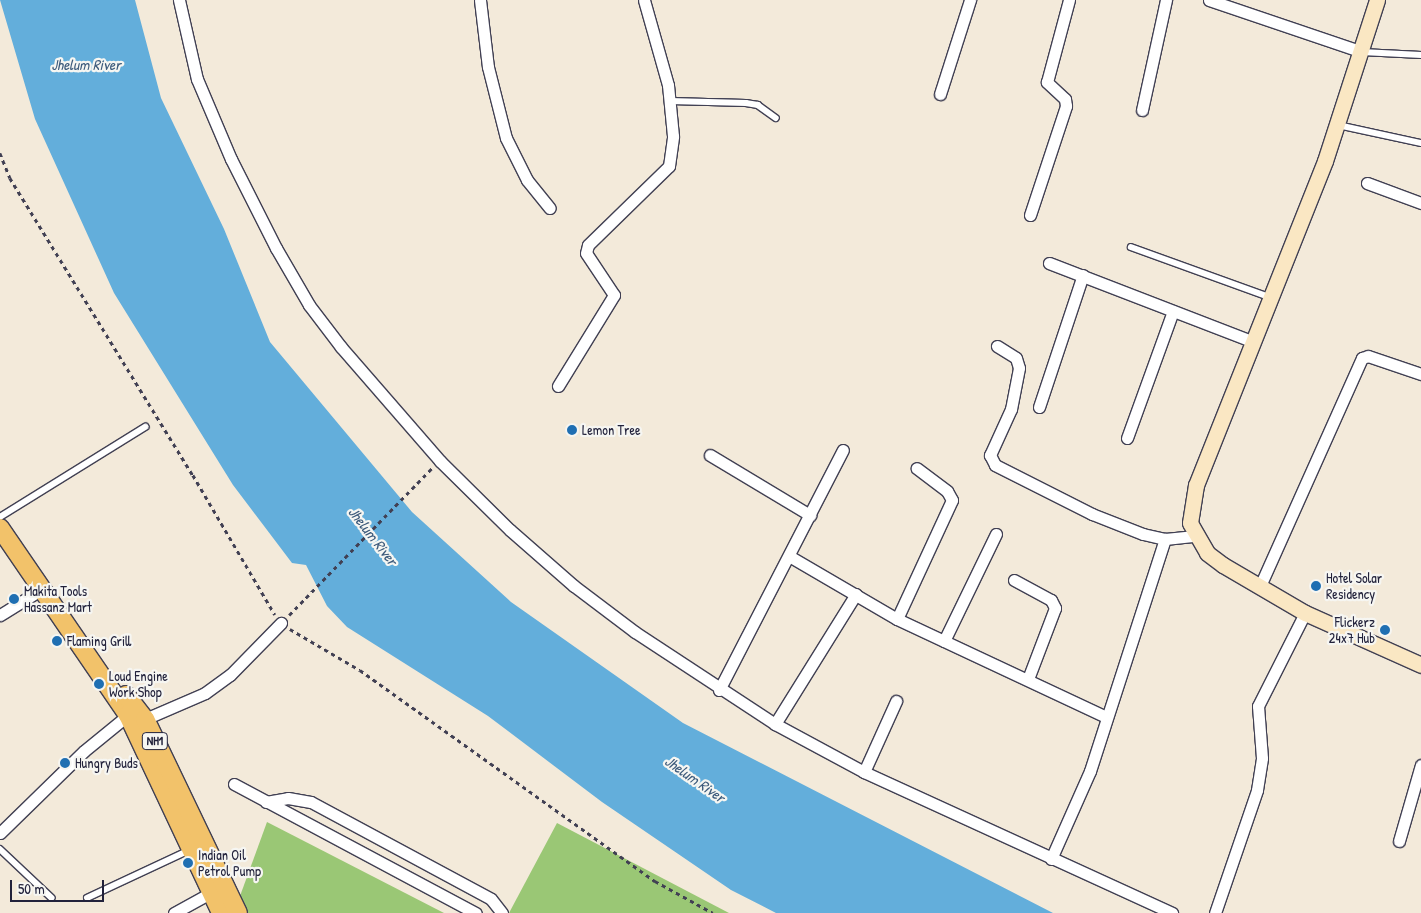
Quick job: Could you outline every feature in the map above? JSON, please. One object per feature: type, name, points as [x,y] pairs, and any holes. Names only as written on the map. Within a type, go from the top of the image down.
[{"type":"highway","name":"NH1","points":[[0,528],[42,589],[136,717],[238,913]]},
{"type":"highway","name":"NH1","points":[[136,717],[221,913]]},
{"type":"main road","points":[[1377,0],[1336,125],[1254,342],[1196,485],[1190,523],[1195,536],[1207,553],[1260,586],[1305,613],[1421,665]]},
{"type":"street","points":[[179,0],[197,79],[231,159],[309,305],[341,347],[440,461],[510,530],[574,586],[718,690],[775,724],[864,772],[1050,859],[1172,913]]},
{"type":"street","points":[[480,0],[488,67],[506,138],[527,180],[550,208]]},
{"type":"street","points":[[558,386],[614,295],[586,249],[669,166],[673,136],[670,101],[644,0]]},
{"type":"street","points":[[940,94],[970,0]]},
{"type":"street","points":[[1030,215],[1066,106],[1065,99],[1047,82],[1068,0]]},
{"type":"street","points":[[1142,110],[1166,0]]},
{"type":"street","points":[[1209,0],[1360,51]]},
{"type":"street","points":[[1367,183],[1421,202]]},
{"type":"street","points":[[1049,262],[1254,342]]},
{"type":"street","points":[[1039,407],[1083,275]]},
{"type":"street","points":[[1127,438],[1173,311]]},
{"type":"street","points":[[997,346],[1016,358],[1019,368],[1011,409],[990,455],[995,465],[1092,514],[1164,539],[1195,536]]},
{"type":"street","points":[[1260,586],[1362,358],[1368,356],[1421,374]]},
{"type":"street","points":[[718,690],[843,450]]},
{"type":"street","points":[[710,455],[810,515]]},
{"type":"street","points":[[897,619],[952,500],[947,491],[917,468]]},
{"type":"street","points":[[944,641],[996,534]]},
{"type":"street","points":[[1050,859],[1090,772],[1164,539]]},
{"type":"street","points":[[789,556],[897,619],[1106,717]]},
{"type":"street","points":[[1014,580],[1050,600],[1055,608],[1028,679]]},
{"type":"street","points":[[0,615],[42,589]]},
{"type":"street","points":[[775,724],[856,594]]},
{"type":"street","points":[[1216,913],[1257,790],[1262,758],[1258,706],[1305,613]]},
{"type":"street","points":[[0,833],[78,757],[136,717],[205,693],[230,675],[281,624]]},
{"type":"street","points":[[864,772],[896,701]]},
{"type":"street","points":[[1399,841],[1421,765]]},
{"type":"street","points":[[234,784],[476,913]]},
{"type":"street","points":[[266,802],[288,798],[311,802],[491,899],[502,913]]},
{"type":"street","points":[[174,913],[212,892]]},
{"type":"lane","points":[[1360,51],[1382,55],[1421,54]]},
{"type":"lane","points":[[670,101],[746,103],[758,105],[776,118]]},
{"type":"lane","points":[[1336,125],[1421,143]]},
{"type":"lane","points":[[1132,247],[1271,298]]},
{"type":"lane","points":[[0,517],[145,427]]},
{"type":"lane","points":[[0,849],[52,898]]},
{"type":"lane","points":[[87,898],[192,849]]},
{"type":"path","points":[[0,153],[10,178],[193,475],[269,609],[281,624],[360,670],[655,881],[713,913]]},
{"type":"path","points":[[292,612],[424,475]]},
{"type":"green space","points":[[267,822],[444,913],[248,913],[240,896]]},
{"type":"green space","points":[[557,823],[729,913],[509,913]]},
{"type":"water","name":"Jhelum River","points":[[0,0],[135,0],[161,98],[224,229],[270,342],[412,512],[511,602],[683,723],[1053,913],[776,913],[731,890],[602,802],[488,716],[347,627],[327,606],[306,565],[292,563],[233,485],[114,293],[35,119]]},
{"type":"place","name":"Lemon Tree","points":[[572,430]]},
{"type":"place","name":"Hotel Solar Residency","points":[[1316,586]]},
{"type":"place","name":"Makita Tools Hassanz Mart","points":[[14,599]]},
{"type":"place","name":"Flickerz 24x7 Hub","points":[[1385,630]]},
{"type":"place","name":"Flaming Grill","points":[[57,641]]},
{"type":"place","name":"Loud Engine Work Shop","points":[[99,684]]},
{"type":"place","name":"Hungry Buds","points":[[65,763]]},
{"type":"place","name":"Indian Oil Petrol Pump","points":[[188,863]]}]
